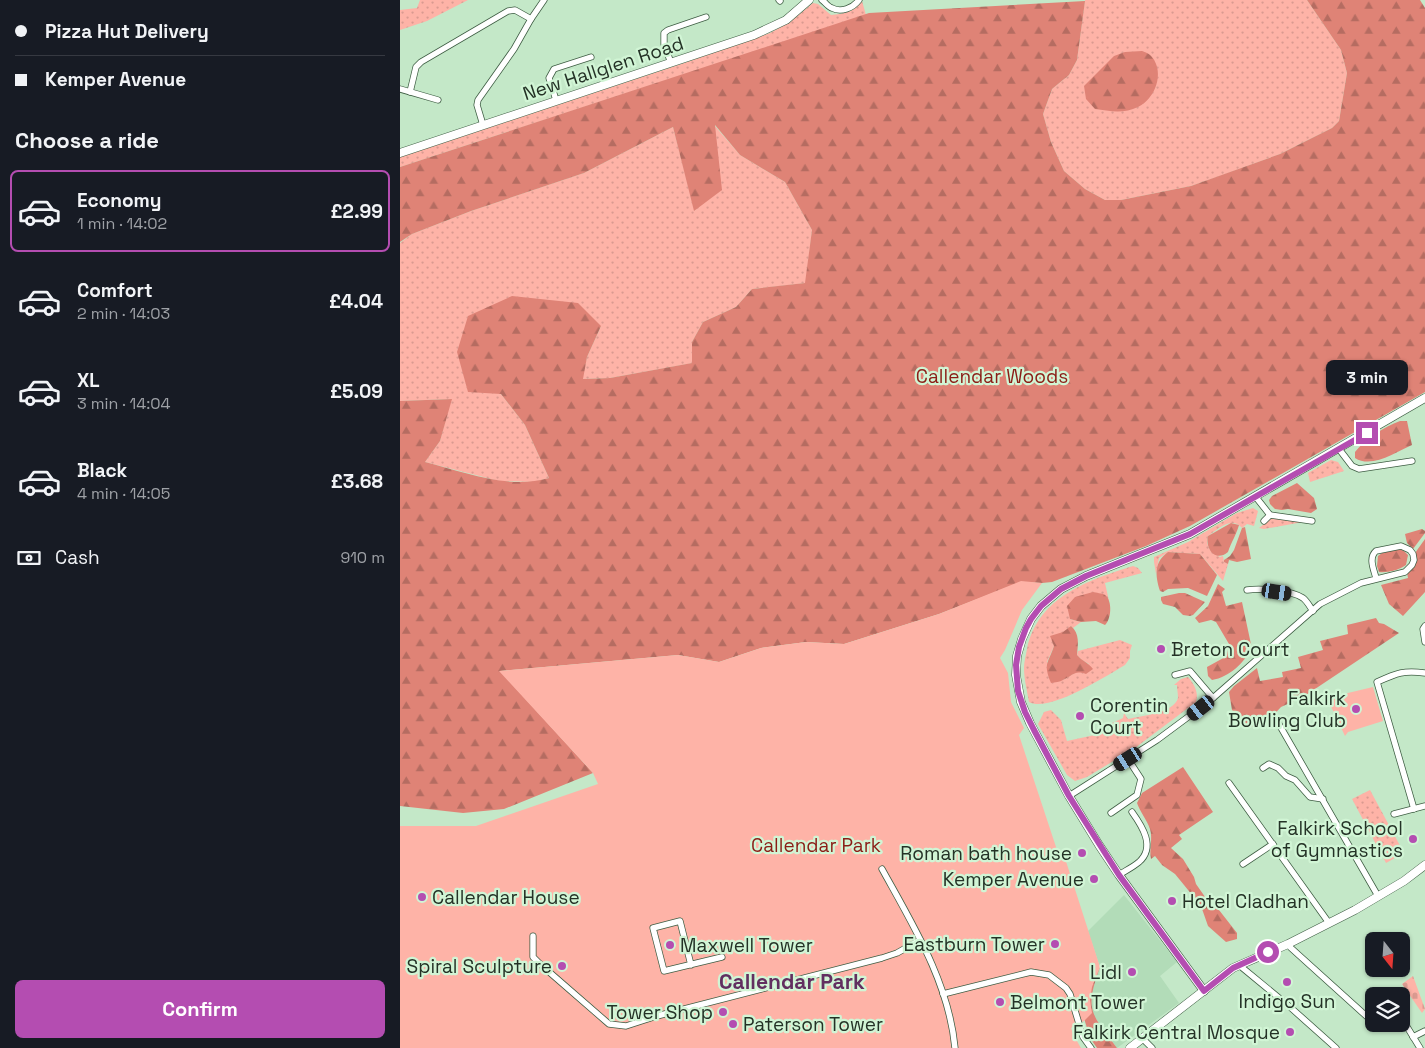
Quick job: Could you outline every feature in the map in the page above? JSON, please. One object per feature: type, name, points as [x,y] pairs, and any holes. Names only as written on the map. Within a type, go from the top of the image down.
[{"type":"street","points":[[483,125],[477,105],[478,100],[514,49],[544,0]]},
{"type":"street","name":"New Hallglen Road","points":[[400,153],[754,35],[774,26],[796,12],[809,0]]},
{"type":"street","points":[[822,0],[832,9],[841,10],[849,8],[859,0]]},
{"type":"street","points":[[410,92],[416,67],[428,57],[508,11],[515,10],[531,20]]},
{"type":"street","points":[[671,62],[664,44],[664,33],[706,18]]},
{"type":"street","points":[[556,100],[549,78],[554,69],[591,57]]},
{"type":"street","points":[[400,89],[438,100]]},
{"type":"street","points":[[1204,991],[1119,875],[1069,796],[1025,712],[1018,691],[1016,676],[1017,656],[1022,638],[1031,619],[1041,606],[1061,589],[1086,576],[1190,534],[1425,398]]},
{"type":"street","points":[[1339,449],[1352,466],[1359,470],[1412,461]]},
{"type":"street","points":[[1255,496],[1270,515],[1312,521]]},
{"type":"street","points":[[1264,521],[1270,515]]},
{"type":"street","points":[[1069,796],[1173,729],[1213,698],[1320,604],[1347,589],[1376,578],[1408,570],[1414,560],[1410,550],[1400,546],[1376,551],[1372,558],[1376,578]]},
{"type":"street","points":[[1247,590],[1258,588],[1296,595],[1304,599],[1313,611]]},
{"type":"street","points":[[1425,626],[1423,629],[1425,642]]},
{"type":"street","points":[[1414,809],[1377,682],[1412,670],[1425,672]]},
{"type":"street","points":[[1175,675],[1190,671],[1213,698]]},
{"type":"street","points":[[1276,719],[1378,896]]},
{"type":"street","points":[[1111,813],[1137,795],[1141,779],[1128,759]]},
{"type":"street","points":[[1263,768],[1269,764],[1278,768],[1286,776],[1295,780],[1310,797],[1323,800]]},
{"type":"street","points":[[1229,783],[1329,923]]},
{"type":"street","points":[[1394,814],[1425,806]]},
{"type":"street","points":[[1119,875],[1140,862],[1145,855],[1147,837],[1132,812]]},
{"type":"street","points":[[1243,864],[1273,844]]},
{"type":"street","points":[[1130,1048],[1239,965],[1288,944],[1329,923],[1404,881],[1425,865]]},
{"type":"street","points":[[882,869],[920,940],[943,994],[952,1027],[955,1048]]},
{"type":"street","points":[[691,965],[680,922],[653,928],[664,970],[691,965],[722,957]]},
{"type":"street","points":[[534,936],[533,957],[606,1022],[620,1026],[633,1025],[657,1016],[882,958],[897,953],[920,940]]},
{"type":"street","points":[[1288,944],[1365,1016]]},
{"type":"street","points":[[1239,965],[1291,1007],[1336,1048]]},
{"type":"street","points":[[943,994],[1031,972],[1049,975],[1062,984],[1070,994],[1083,1037],[1091,1048]]},
{"type":"street","points":[[1413,1037],[1425,1031]]},
{"type":"street","points":[[1410,1032],[1420,1048]]},
{"type":"street","points":[[1142,1038],[1152,1048]]},
{"type":"shaded area","name":"Lidl","points":[[1124,895],[1177,962],[1160,976],[1179,1003],[1117,1048],[1092,1013],[1090,1000],[1092,987],[1100,967],[1088,931]]},
{"type":"green space","points":[[420,0],[468,0],[427,21],[400,30],[400,10],[417,8]]},
{"type":"green space","points":[[1085,0],[1307,0],[1341,50],[1347,73],[1339,121],[1332,128],[1280,154],[1191,186],[1121,200],[1105,200],[1085,189],[1064,171],[1051,142],[1043,114],[1052,89],[1069,75],[1077,60]]},
{"type":"green space","name":"Callendar Woods","points":[[1307,0],[1420,0],[1425,8],[1425,392],[1190,526],[1146,546],[1052,582],[1021,582],[939,614],[844,644],[806,642],[761,648],[719,662],[678,655],[500,671],[593,773],[504,809],[463,813],[400,806],[400,401],[452,399],[440,441],[425,462],[471,475],[502,481],[534,481],[549,478],[525,425],[501,394],[468,392],[457,352],[468,316],[512,296],[578,303],[601,326],[587,357],[583,379],[610,378],[692,363],[692,342],[703,322],[736,307],[752,289],[805,283],[812,230],[785,182],[740,155],[715,125],[722,190],[694,211],[673,127],[584,173],[471,211],[412,234],[400,242],[400,167],[869,13],[1085,1],[1077,60],[1069,75],[1052,89],[1043,114],[1051,142],[1064,171],[1085,189],[1105,200],[1121,200],[1191,186],[1280,154],[1332,128],[1339,121],[1347,73],[1341,50]]},
{"type":"green space","points":[[862,1],[866,15],[400,167],[400,157],[770,33],[790,22],[813,3],[818,4],[831,15],[852,10]]},
{"type":"green space","points":[[1142,51],[1152,57],[1158,70],[1156,85],[1149,98],[1138,107],[1127,111],[1095,109],[1086,99],[1084,86],[1114,56],[1125,52]]},
{"type":"green space","points":[[714,125],[740,155],[785,182],[812,230],[806,283],[752,289],[736,307],[703,322],[692,342],[693,363],[610,378],[582,379],[587,357],[601,326],[501,394],[525,425],[549,478],[534,482],[499,481],[425,462],[440,441],[451,399],[400,401],[400,243],[412,234],[471,211],[584,173],[673,127],[695,211]]},
{"type":"green space","points":[[1400,421],[1407,421],[1412,445],[1376,461],[1362,461],[1355,458],[1355,452],[1369,438]]},
{"type":"green space","points":[[1331,460],[1338,462],[1344,471],[1310,482],[1308,473]]},
{"type":"green space","points":[[1297,483],[1314,498],[1317,509],[1311,513],[1288,509],[1282,510],[1275,509],[1270,504],[1269,500],[1272,496]]},
{"type":"green space","points":[[1253,508],[1258,511],[1254,526],[1247,524],[1242,528],[1234,523],[1229,523],[1208,536],[1207,543],[1210,550],[1220,557],[1223,556],[1224,562],[1228,564],[1223,581],[1200,554],[1168,552],[1159,558],[1156,574],[1154,557],[1188,542],[1237,513]]},
{"type":"green space","points":[[1273,517],[1303,522],[1264,529],[1259,528]]},
{"type":"green space","points":[[1231,523],[1239,525],[1228,552],[1219,556],[1215,555],[1208,545],[1208,536]]},
{"type":"green space","points":[[1245,527],[1251,559],[1237,562],[1229,560],[1228,564],[1224,562],[1234,550],[1242,528]]},
{"type":"green space","points":[[1422,529],[1425,533],[1413,549],[1407,543],[1405,534]]},
{"type":"green space","points":[[1425,539],[1425,592],[1403,616],[1389,604],[1381,585],[1408,578],[1410,563]]},
{"type":"green space","points":[[1399,549],[1408,555],[1406,565],[1393,571],[1379,572],[1377,566],[1378,556],[1382,553]]},
{"type":"green space","points":[[1168,552],[1200,554],[1217,575],[1207,596],[1188,588],[1160,591],[1157,569],[1160,560]]},
{"type":"green space","points":[[1133,566],[1142,573],[1105,583],[1109,601],[1105,596],[1070,619],[1081,622],[1073,628],[1071,626],[1054,646],[1047,662],[1063,680],[1089,664],[1077,655],[1078,651],[1120,640],[1132,645],[1130,658],[1125,665],[1063,698],[1038,704],[1029,702],[1024,676],[1025,660],[1033,631],[1042,616],[1067,593],[1099,578]]},
{"type":"green space","name":"Callendar Park","points":[[1021,581],[1042,583],[1022,610],[1000,658],[1008,673],[1011,702],[1024,728],[1019,735],[1058,853],[1063,852],[1100,967],[1092,987],[1090,1000],[1092,1013],[1084,1021],[1071,1028],[1081,1048],[400,1048],[400,826],[476,826],[598,784],[593,773],[499,671],[678,655],[719,662],[761,648],[806,642],[844,644],[939,614]]},
{"type":"green space","points":[[1218,584],[1225,589],[1222,592],[1226,606],[1242,602],[1252,649],[1230,673],[1212,680],[1208,676],[1207,667],[1227,656],[1229,644],[1216,622],[1211,620],[1199,623],[1195,618],[1208,606]]},
{"type":"green space","points":[[1093,592],[1105,595],[1108,598],[1110,615],[1107,623],[1105,625],[1096,621],[1081,622],[1070,619],[1067,606],[1075,597]]},
{"type":"green space","points":[[1185,593],[1205,602],[1193,615],[1183,615],[1175,607],[1163,604],[1161,600],[1161,597]]},
{"type":"green space","points":[[1376,618],[1379,623],[1399,633],[1303,697],[1281,707],[1268,721],[1248,728],[1232,710],[1229,692],[1257,668],[1260,681],[1283,677],[1282,672],[1301,668],[1298,657],[1323,650],[1320,641],[1348,634],[1347,625]]},
{"type":"green space","points":[[1071,626],[1077,636],[1077,655],[1093,669],[1086,674],[1076,673],[1062,681],[1051,683],[1047,667],[1054,646],[1050,636],[1063,632]]},
{"type":"green space","points":[[1188,677],[1195,688],[1196,702],[1135,748],[1087,777],[1075,781],[1067,775],[1038,724],[1044,712],[1051,710],[1061,720],[1067,741],[1113,731],[1110,724],[1123,718],[1124,713],[1128,719],[1156,713],[1170,707],[1178,698],[1177,685],[1174,685],[1181,679]]},
{"type":"green space","name":"Falkirk Bowling Club","points":[[1373,687],[1383,721],[1348,732],[1345,736],[1327,698]]},
{"type":"green space","points":[[1183,767],[1213,812],[1179,835],[1182,839],[1171,848],[1183,859],[1196,884],[1210,904],[1219,910],[1237,933],[1237,939],[1226,942],[1208,926],[1201,906],[1175,874],[1162,865],[1155,856],[1151,859],[1150,829],[1137,803],[1142,793]]},
{"type":"green space","points":[[1370,790],[1404,853],[1386,863],[1352,799]]},
{"type":"green space","points":[[1100,967],[1091,1003],[1096,1018],[1117,1048],[1097,1048],[1090,1038],[1080,1005]]},
{"type":"green space","points":[[1413,976],[1425,1009],[1422,1013],[1410,996],[1410,987],[1404,987],[1402,984]]},
{"type":"place","name":"Breton Court","points":[[1161,649]]},
{"type":"place","name":"Falkirk Bowling Club","points":[[1356,709]]},
{"type":"place","name":"Corentin Court","points":[[1080,716]]},
{"type":"place","name":"Falkirk School of Gymnastics","points":[[1413,839]]},
{"type":"place","name":"Roman bath house","points":[[1082,853]]},
{"type":"place","name":"Kemper Avenue","points":[[1094,879]]},
{"type":"place","name":"Callendar House","points":[[422,897]]},
{"type":"place","name":"Hotel Cladhan","points":[[1172,901]]},
{"type":"place","name":"Eastburn Tower","points":[[1055,944]]},
{"type":"place","name":"Maxwell Tower","points":[[670,945]]},
{"type":"place","name":"Spiral Sculpture","points":[[562,966]]},
{"type":"place","name":"Lidl","points":[[1132,972]]},
{"type":"place","name":"Indigo Sun","points":[[1287,982]]},
{"type":"place","name":"Belmont Tower","points":[[1000,1002]]},
{"type":"place","name":"Tower Shop","points":[[723,1012]]},
{"type":"place","name":"Paterson Tower","points":[[733,1024]]},
{"type":"place","name":"Falkirk Central Mosque","points":[[1290,1032]]},
{"type":"district","name":"Callendar Park","points":[[792,982]]},
{"type":"route","points":[[1268,952],[1233,968],[1204,991],[1119,875],[1069,796],[1025,712],[1018,691],[1016,676],[1017,656],[1022,638],[1031,619],[1041,606],[1061,589],[1086,576],[1190,534],[1367,433]]}]
